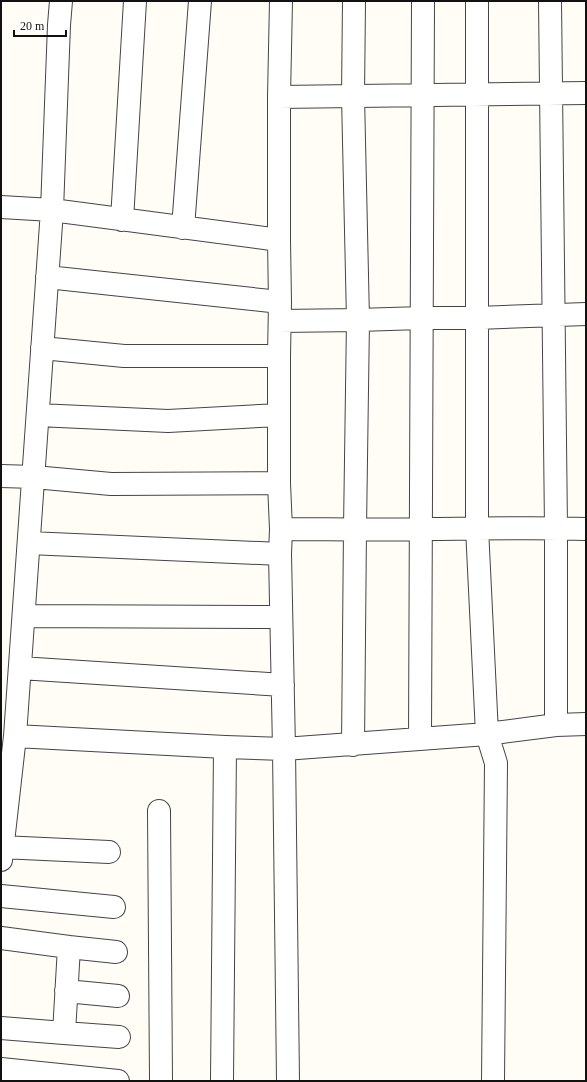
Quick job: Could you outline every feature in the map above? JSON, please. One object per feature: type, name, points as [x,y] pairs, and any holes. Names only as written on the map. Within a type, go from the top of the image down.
[{"type":"street","points":[[61,1],[52,210],[34,477],[15,736],[1,851],[109,852]]},
{"type":"street","points":[[122,220],[135,1]]},
{"type":"street","points":[[183,228],[200,1]]},
{"type":"street","points":[[282,1],[279,97],[279,483],[281,529],[280,554],[288,1081]]},
{"type":"street","points":[[353,745],[358,320],[353,96],[354,1]]},
{"type":"street","points":[[420,739],[423,1]]},
{"type":"street","points":[[477,1],[477,528],[487,734],[496,763],[493,1081]]},
{"type":"street","points":[[550,1],[556,528],[556,724]]},
{"type":"street","points":[[279,97],[586,94]]},
{"type":"street","points":[[1,207],[52,210],[279,240]]},
{"type":"street","points":[[47,278],[280,311],[358,320],[586,314]]},
{"type":"street","points":[[42,348],[124,356],[279,356]]},
{"type":"street","points":[[38,415],[168,421],[279,415]]},
{"type":"street","points":[[1,476],[34,477],[111,484],[279,483]]},
{"type":"street","points":[[281,529],[586,529]]},
{"type":"street","points":[[29,543],[280,554]]},
{"type":"street","points":[[24,616],[281,617]]},
{"type":"street","points":[[20,668],[283,685]]},
{"type":"street","points":[[15,736],[284,750],[487,734],[556,724],[586,724]]},
{"type":"street","points":[[222,1081],[225,747]]},
{"type":"street","points":[[159,812],[161,1081]]},
{"type":"street","points":[[1,896],[114,907]]},
{"type":"street","points":[[1,938],[116,952]]},
{"type":"street","points":[[64,1033],[69,947]]},
{"type":"street","points":[[66,991],[118,996]]},
{"type":"street","points":[[1,1028],[119,1037]]},
{"type":"street","points":[[1,1070],[118,1081]]}]
